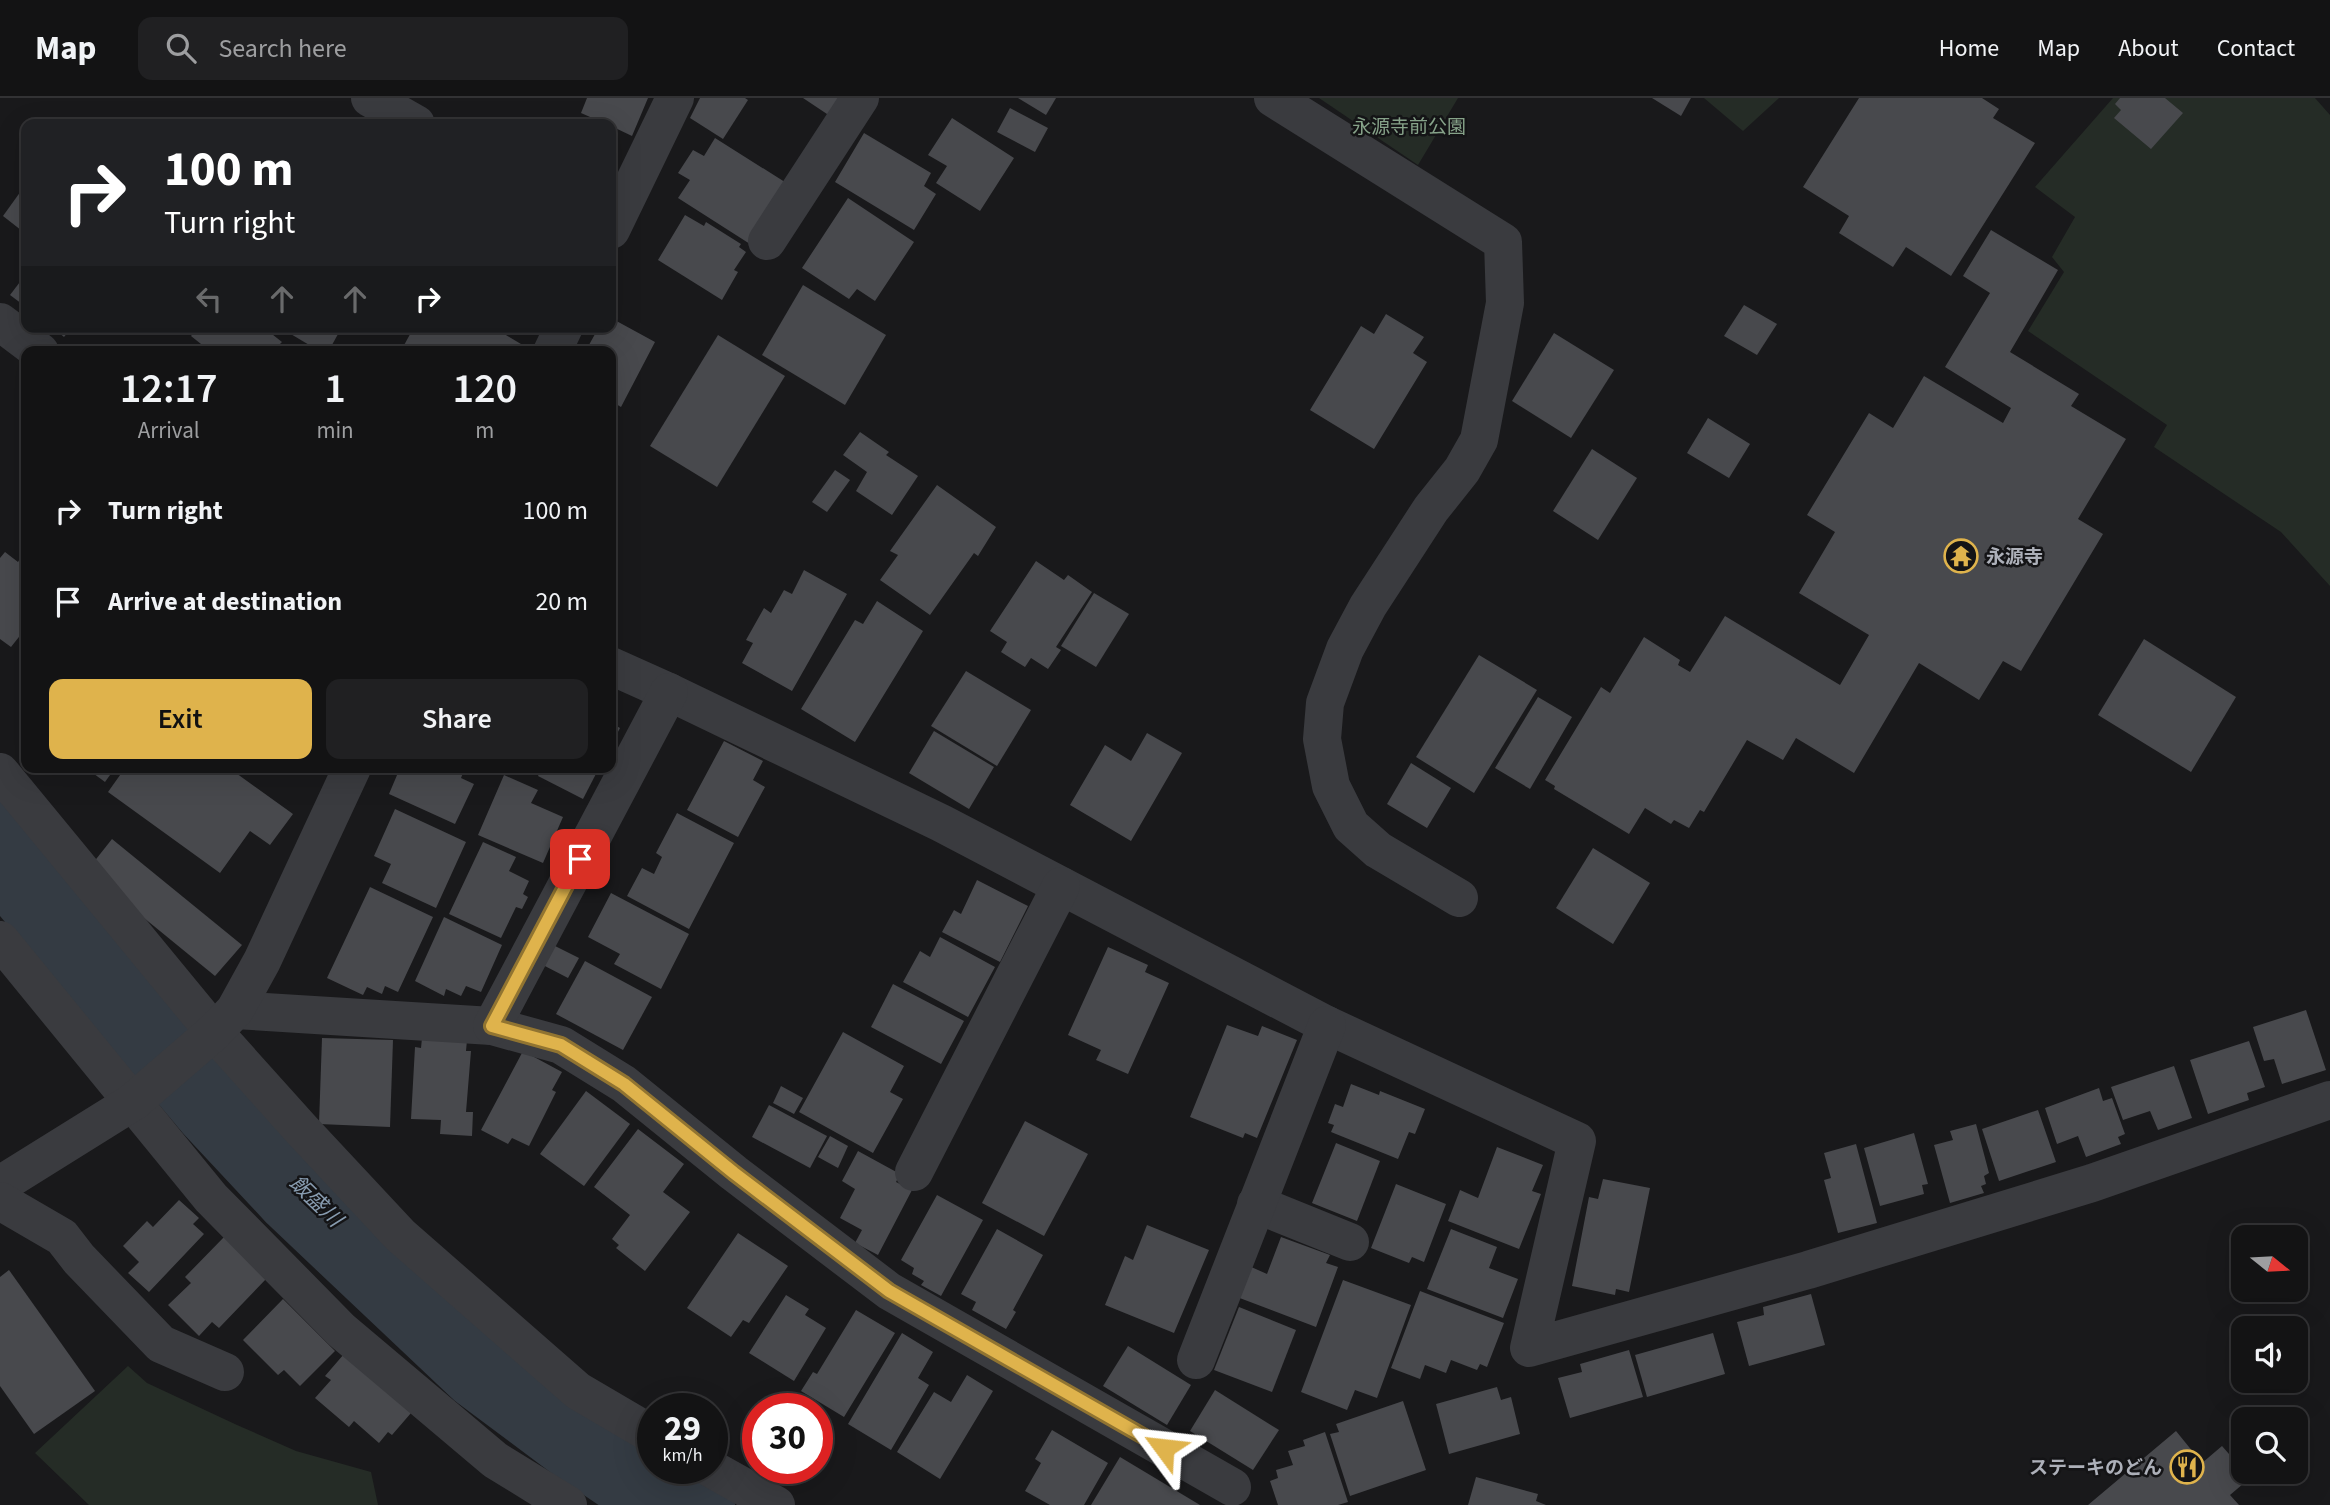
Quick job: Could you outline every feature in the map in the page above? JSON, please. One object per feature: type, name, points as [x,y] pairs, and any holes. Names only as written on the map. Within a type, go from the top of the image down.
[{"type":"street","points":[[370,98],[407,119]]},
{"type":"street","points":[[616,218],[675,98]]},
{"type":"street","points":[[767,241],[860,98]]},
{"type":"street","points":[[1273,98],[1503,242],[1505,303],[1479,440],[1462,470],[1431,509],[1368,606],[1345,649],[1325,703],[1322,739],[1331,786],[1351,826],[1378,850],[1459,898]]},
{"type":"street","points":[[0,322],[32,346]]},
{"type":"street","points":[[616,668],[941,824],[1326,1025],[1577,1141],[1529,1348],[1808,1270],[2092,1184],[2330,1100]]},
{"type":"street","points":[[492,1026],[668,692]]},
{"type":"street","points":[[0,772],[225,1021],[301,1129],[400,1235],[578,1391],[637,1426]]},
{"type":"street","points":[[0,1185],[133,1102],[225,1021],[262,961],[350,773]]},
{"type":"street","points":[[914,1172],[1061,886]]},
{"type":"street","points":[[0,940],[211,1198],[341,1330],[495,1460],[568,1505]]},
{"type":"street","points":[[225,1021],[492,1026],[561,1045],[624,1084],[734,1173],[889,1291],[1233,1487]]},
{"type":"street","points":[[1196,1360],[1326,1025]]},
{"type":"street","points":[[0,1201],[62,1237],[79,1259],[162,1344],[225,1372]]},
{"type":"street","points":[[1256,1204],[1350,1242]]},
{"type":"street","points":[[728,1478],[776,1505]]},
{"type":"green space","name":"永源寺前公園","points":[[1319,98],[1458,98],[1418,165]]},
{"type":"green space","points":[[1704,98],[1779,98],[1743,131]]},
{"type":"green space","points":[[2113,98],[2315,98],[2330,115],[2330,586],[2281,532],[2154,447],[2167,425],[2028,331],[2064,272],[2052,257],[2075,217],[2035,187]]},
{"type":"green space","points":[[128,1366],[147,1383],[296,1451],[371,1472],[378,1505],[89,1505],[35,1453]]},
{"type":"building","points":[[587,98],[648,98],[632,136],[616,128],[616,119],[595,119],[581,113]]},
{"type":"building","points":[[700,98],[748,100],[723,139],[690,118]]},
{"type":"building","points":[[803,98],[842,98],[830,116]]},
{"type":"building","points":[[1018,98],[1056,98],[1046,115]]},
{"type":"building","points":[[1652,98],[1691,98],[1681,116]]},
{"type":"building","points":[[1859,98],[1982,98],[1999,109],[1993,118],[2035,143],[1951,276],[1906,247],[1893,267],[1839,233],[1849,216],[1803,187]]},
{"type":"building","points":[[2120,98],[2165,98],[2183,113],[2151,149],[2114,118],[2121,110],[2115,104]]},
{"type":"building","points":[[1010,108],[1048,128],[1035,152],[997,132]]},
{"type":"building","points":[[952,118],[1014,158],[980,211],[936,183],[947,166],[928,155]]},
{"type":"building","points":[[864,133],[931,173],[924,186],[936,194],[914,230],[835,182]]},
{"type":"building","points":[[715,138],[788,184],[750,244],[678,198],[690,180],[678,173],[693,150],[704,156]]},
{"type":"building","points":[[21,191],[21,230],[3,216]]},
{"type":"building","points":[[848,198],[914,242],[875,301],[857,289],[849,299],[802,268]]},
{"type":"building","points":[[685,215],[704,226],[706,222],[741,244],[739,247],[746,252],[734,270],[738,272],[722,300],[658,260]]},
{"type":"building","points":[[1991,230],[2058,270],[2010,352],[2079,394],[2071,406],[2126,439],[2078,519],[2103,534],[2021,671],[2003,661],[1979,700],[1919,663],[1854,773],[1796,738],[1783,760],[1747,740],[1704,812],[1700,810],[1689,828],[1674,820],[1671,824],[1645,808],[1629,834],[1554,789],[1555,786],[1545,780],[1601,687],[1610,693],[1644,637],[1680,660],[1678,665],[1690,672],[1725,616],[1840,685],[1869,635],[1799,593],[1835,532],[1807,515],[1869,413],[1893,428],[1924,376],[2003,423],[2011,408],[1945,367],[1990,293],[1963,276]]},
{"type":"building","points":[[21,281],[21,303],[10,295]]},
{"type":"building","points":[[803,285],[886,335],[845,405],[762,355]]},
{"type":"building","points":[[1744,305],[1777,324],[1757,355],[1724,336]]},
{"type":"building","points":[[1386,314],[1424,337],[1413,353],[1427,362],[1374,449],[1310,410],[1361,326],[1374,334]]},
{"type":"building","points":[[616,321],[655,342],[621,407],[616,404],[616,346],[588,346],[596,333],[616,333]]},
{"type":"building","points":[[193,333],[271,333],[282,342],[280,344],[282,346],[204,346],[191,336]]},
{"type":"building","points":[[289,333],[339,333],[331,346],[311,346]]},
{"type":"building","points":[[411,333],[503,333],[524,346],[404,346]]},
{"type":"building","points":[[1554,333],[1614,370],[1571,438],[1512,401]]},
{"type":"building","points":[[718,335],[785,376],[717,487],[650,446]]},
{"type":"building","points":[[1708,418],[1750,444],[1729,478],[1687,453]]},
{"type":"building","points":[[860,432],[889,452],[886,455],[918,476],[892,515],[856,491],[867,472],[843,455]]},
{"type":"building","points":[[1592,449],[1637,478],[1598,540],[1553,511]]},
{"type":"building","points":[[835,470],[850,480],[827,512],[812,502]]},
{"type":"building","points":[[937,485],[996,527],[978,556],[974,553],[930,615],[880,580],[898,555],[890,551]]},
{"type":"building","points":[[5,552],[18,562],[21,557],[21,634],[11,647],[0,639],[0,558]]},
{"type":"building","points":[[1036,561],[1064,580],[1068,575],[1092,592],[1056,647],[1061,650],[1048,669],[1031,658],[1025,667],[1001,652],[1007,642],[990,631]]},
{"type":"building","points":[[804,570],[847,594],[792,691],[742,663],[753,643],[746,640],[764,608],[771,613],[784,590],[792,594]]},
{"type":"building","points":[[1094,593],[1129,614],[1096,667],[1061,646]]},
{"type":"building","points":[[877,601],[923,631],[855,742],[801,709],[855,620],[863,624]]},
{"type":"building","points":[[2144,639],[2236,697],[2191,772],[2098,715]]},
{"type":"building","points":[[1479,655],[1537,690],[1474,793],[1416,757]]},
{"type":"building","points":[[966,671],[1031,710],[997,766],[931,726]]},
{"type":"building","points":[[1538,697],[1572,717],[1530,789],[1495,768]]},
{"type":"building","points":[[934,731],[994,767],[969,809],[909,773]]},
{"type":"building","points":[[1147,733],[1182,753],[1131,841],[1070,805],[1105,745],[1131,761]]},
{"type":"building","points":[[724,741],[763,761],[753,780],[765,787],[738,837],[687,810]]},
{"type":"building","points":[[1411,763],[1451,788],[1427,828],[1387,804]]},
{"type":"building","points":[[93,773],[111,773],[105,782]]},
{"type":"building","points":[[121,773],[236,773],[293,814],[270,845],[250,831],[220,873],[108,792]]},
{"type":"building","points":[[398,773],[463,773],[461,778],[474,784],[455,824],[389,794]]},
{"type":"building","points":[[540,773],[596,773],[583,799],[538,776]]},
{"type":"building","points":[[504,775],[538,790],[531,803],[563,817],[543,863],[478,835]]},
{"type":"building","points":[[395,809],[466,842],[436,908],[382,883],[391,864],[374,856]]},
{"type":"building","points":[[677,813],[734,843],[689,929],[627,896],[642,868],[654,874],[662,857],[656,853]]},
{"type":"building","points":[[112,839],[242,945],[215,976],[122,900],[93,863]]},
{"type":"building","points":[[483,842],[516,857],[509,871],[529,881],[523,894],[528,897],[522,909],[516,907],[501,938],[449,914]]},
{"type":"building","points":[[1593,848],[1650,883],[1613,944],[1556,908]]},
{"type":"building","points":[[977,880],[1028,906],[1000,962],[942,932],[954,910],[961,914]]},
{"type":"building","points":[[370,887],[433,917],[398,992],[385,986],[382,994],[367,987],[363,995],[327,978]]},
{"type":"building","points":[[611,893],[689,934],[661,989],[614,964],[620,954],[588,937]]},
{"type":"building","points":[[444,917],[502,945],[481,992],[466,986],[461,996],[446,989],[444,996],[415,981]]},
{"type":"building","points":[[940,937],[995,967],[968,1017],[903,982],[920,951],[930,957]]},
{"type":"building","points":[[551,944],[579,958],[568,978],[541,964]]},
{"type":"building","points":[[1108,947],[1148,965],[1145,972],[1169,983],[1128,1074],[1096,1060],[1101,1050],[1068,1035]]},
{"type":"building","points":[[585,961],[652,997],[623,1050],[556,1014]]},
{"type":"building","points":[[893,984],[964,1021],[941,1064],[871,1027]]},
{"type":"building","points":[[2306,1010],[2326,1070],[2282,1084],[2274,1059],[2264,1061],[2253,1027]]},
{"type":"building","points":[[1227,1025],[1258,1036],[1262,1026],[1297,1040],[1257,1138],[1245,1133],[1243,1138],[1190,1117]]},
{"type":"building","points":[[843,1032],[904,1066],[890,1092],[903,1099],[873,1153],[799,1112]]},
{"type":"building","points":[[322,1038],[393,1040],[390,1127],[319,1124]]},
{"type":"building","points":[[422,1038],[467,1040],[466,1051],[471,1051],[466,1112],[473,1112],[472,1136],[440,1134],[441,1120],[411,1119],[415,1047],[421,1048]]},
{"type":"building","points":[[2249,1041],[2265,1087],[2247,1093],[2249,1100],[2208,1114],[2190,1060]]},
{"type":"building","points":[[523,1051],[562,1072],[552,1090],[556,1092],[529,1146],[512,1138],[508,1144],[481,1130]]},
{"type":"building","points":[[2174,1066],[2192,1118],[2158,1130],[2150,1111],[2123,1120],[2111,1087]]},
{"type":"building","points":[[1351,1084],[1379,1095],[1380,1091],[1425,1109],[1415,1134],[1409,1132],[1398,1159],[1331,1132],[1334,1125],[1328,1123],[1335,1104],[1343,1107]]},
{"type":"building","points":[[781,1086],[803,1098],[794,1114],[773,1103]]},
{"type":"building","points":[[2099,1088],[2103,1101],[2112,1098],[2125,1134],[2118,1137],[2121,1144],[2086,1157],[2078,1136],[2057,1144],[2045,1108]]},
{"type":"building","points":[[586,1091],[630,1124],[584,1186],[540,1154]]},
{"type":"building","points":[[769,1105],[827,1136],[810,1168],[752,1137]]},
{"type":"building","points":[[2038,1110],[2056,1162],[1999,1181],[1982,1129]]},
{"type":"building","points":[[1025,1121],[1088,1154],[1044,1236],[982,1203]]},
{"type":"building","points":[[1976,1124],[1989,1173],[1984,1176],[1986,1184],[1981,1186],[1984,1193],[1950,1203],[1934,1145],[1953,1140],[1950,1131]]},
{"type":"building","points":[[638,1129],[684,1164],[663,1192],[690,1212],[645,1271],[616,1248],[619,1245],[612,1239],[630,1215],[594,1187]]},
{"type":"building","points":[[1914,1133],[1928,1184],[1922,1185],[1924,1194],[1880,1206],[1864,1148]]},
{"type":"building","points":[[830,1136],[848,1146],[838,1168],[818,1157]]},
{"type":"building","points":[[1336,1143],[1380,1161],[1357,1221],[1312,1203]]},
{"type":"building","points":[[1856,1144],[1877,1223],[1838,1233],[1824,1180],[1831,1178],[1824,1153]]},
{"type":"building","points":[[1497,1147],[1543,1165],[1532,1191],[1541,1194],[1519,1249],[1448,1221],[1460,1190],[1478,1198]]},
{"type":"building","points":[[858,1151],[900,1174],[896,1182],[912,1190],[878,1255],[855,1243],[862,1230],[840,1218],[855,1189],[842,1181]]},
{"type":"building","points":[[1603,1179],[1650,1188],[1629,1292],[1616,1289],[1615,1295],[1572,1286],[1589,1197],[1598,1199]]},
{"type":"building","points":[[1396,1184],[1446,1204],[1424,1262],[1412,1257],[1409,1263],[1371,1248]]},
{"type":"building","points":[[937,1195],[983,1220],[941,1296],[921,1285],[924,1281],[912,1274],[914,1268],[901,1260]]},
{"type":"building","points":[[179,1200],[199,1218],[193,1224],[204,1234],[149,1292],[128,1273],[139,1262],[123,1246],[147,1221],[153,1227]]},
{"type":"building","points":[[1147,1225],[1209,1250],[1174,1333],[1105,1305],[1125,1256],[1133,1260]]},
{"type":"building","points":[[997,1229],[1043,1255],[1013,1310],[1016,1312],[1006,1329],[972,1310],[976,1302],[961,1294]]},
{"type":"building","points":[[1451,1229],[1497,1247],[1489,1268],[1518,1279],[1503,1318],[1427,1289]]},
{"type":"building","points":[[738,1233],[788,1266],[749,1323],[743,1320],[731,1337],[687,1308]]},
{"type":"building","points":[[224,1237],[267,1278],[219,1328],[212,1322],[199,1336],[168,1305],[191,1283],[185,1277]]},
{"type":"building","points":[[1281,1237],[1330,1255],[1326,1263],[1338,1267],[1316,1327],[1237,1297],[1249,1266],[1267,1274]]},
{"type":"building","points":[[9,1270],[95,1391],[34,1434],[0,1386],[0,1277]]},
{"type":"building","points":[[1343,1280],[1411,1305],[1377,1398],[1355,1390],[1347,1410],[1301,1392]]},
{"type":"building","points":[[1420,1291],[1504,1323],[1487,1367],[1480,1364],[1477,1370],[1451,1360],[1446,1373],[1425,1365],[1420,1379],[1391,1368]]},
{"type":"building","points":[[1811,1294],[1825,1345],[1749,1366],[1737,1322],[1764,1315],[1763,1307]]},
{"type":"building","points":[[786,1295],[809,1309],[805,1315],[826,1328],[794,1381],[749,1353]]},
{"type":"building","points":[[283,1299],[335,1351],[300,1386],[284,1370],[278,1375],[243,1340]]},
{"type":"building","points":[[1239,1307],[1296,1330],[1272,1392],[1214,1370]]},
{"type":"building","points":[[856,1310],[895,1333],[844,1417],[833,1410],[833,1393],[801,1391],[813,1372],[817,1374]]},
{"type":"building","points":[[902,1333],[933,1352],[918,1378],[929,1385],[891,1450],[848,1424]]},
{"type":"building","points":[[1713,1333],[1725,1374],[1647,1397],[1635,1355]]},
{"type":"building","points":[[1128,1346],[1191,1385],[1167,1425],[1103,1386]]},
{"type":"building","points":[[1629,1350],[1643,1397],[1570,1418],[1558,1378],[1582,1372],[1580,1364]]},
{"type":"building","points":[[344,1354],[411,1413],[392,1435],[388,1432],[379,1443],[354,1421],[349,1427],[315,1398],[331,1380],[325,1376]]},
{"type":"building","points":[[967,1375],[993,1391],[940,1479],[897,1452],[934,1392],[951,1402]]},
{"type":"building","points":[[1497,1387],[1501,1400],[1511,1397],[1520,1434],[1449,1454],[1436,1404]]},
{"type":"building","points":[[1215,1390],[1279,1430],[1253,1470],[1190,1431]]},
{"type":"building","points":[[1403,1401],[1426,1470],[1350,1496],[1330,1434],[1339,1432],[1336,1424]]},
{"type":"building","points":[[1052,1430],[1108,1463],[1084,1505],[1050,1505],[1025,1491],[1041,1463],[1035,1459]]},
{"type":"building","name":"ステーキのどん","points":[[2176,1431],[2202,1463],[2222,1446],[2231,1456],[2231,1484],[2243,1484],[2230,1495],[2239,1505],[2088,1505]]},
{"type":"building","points":[[1325,1432],[1348,1502],[1338,1505],[1278,1505],[1270,1481],[1278,1478],[1276,1470],[1293,1465],[1288,1451],[1305,1446],[1303,1440]]},
{"type":"building","points":[[1120,1457],[1200,1505],[1091,1505]]},
{"type":"building","points":[[1476,1477],[1538,1494],[1536,1501],[1546,1505],[1468,1505]]},
{"type":"waterway","name":"飯盛川","points":[[0,840],[219,1100],[302,1189],[486,1363],[581,1434],[686,1505]]},
{"type":"place","name":"永源寺","points":[[1961,556]]},
{"type":"place","name":"ステーキのどん","points":[[2187,1467]]},
{"type":"route","points":[[580,859],[492,1026],[561,1045],[624,1084],[734,1173],[889,1291],[1164,1448]]}]
